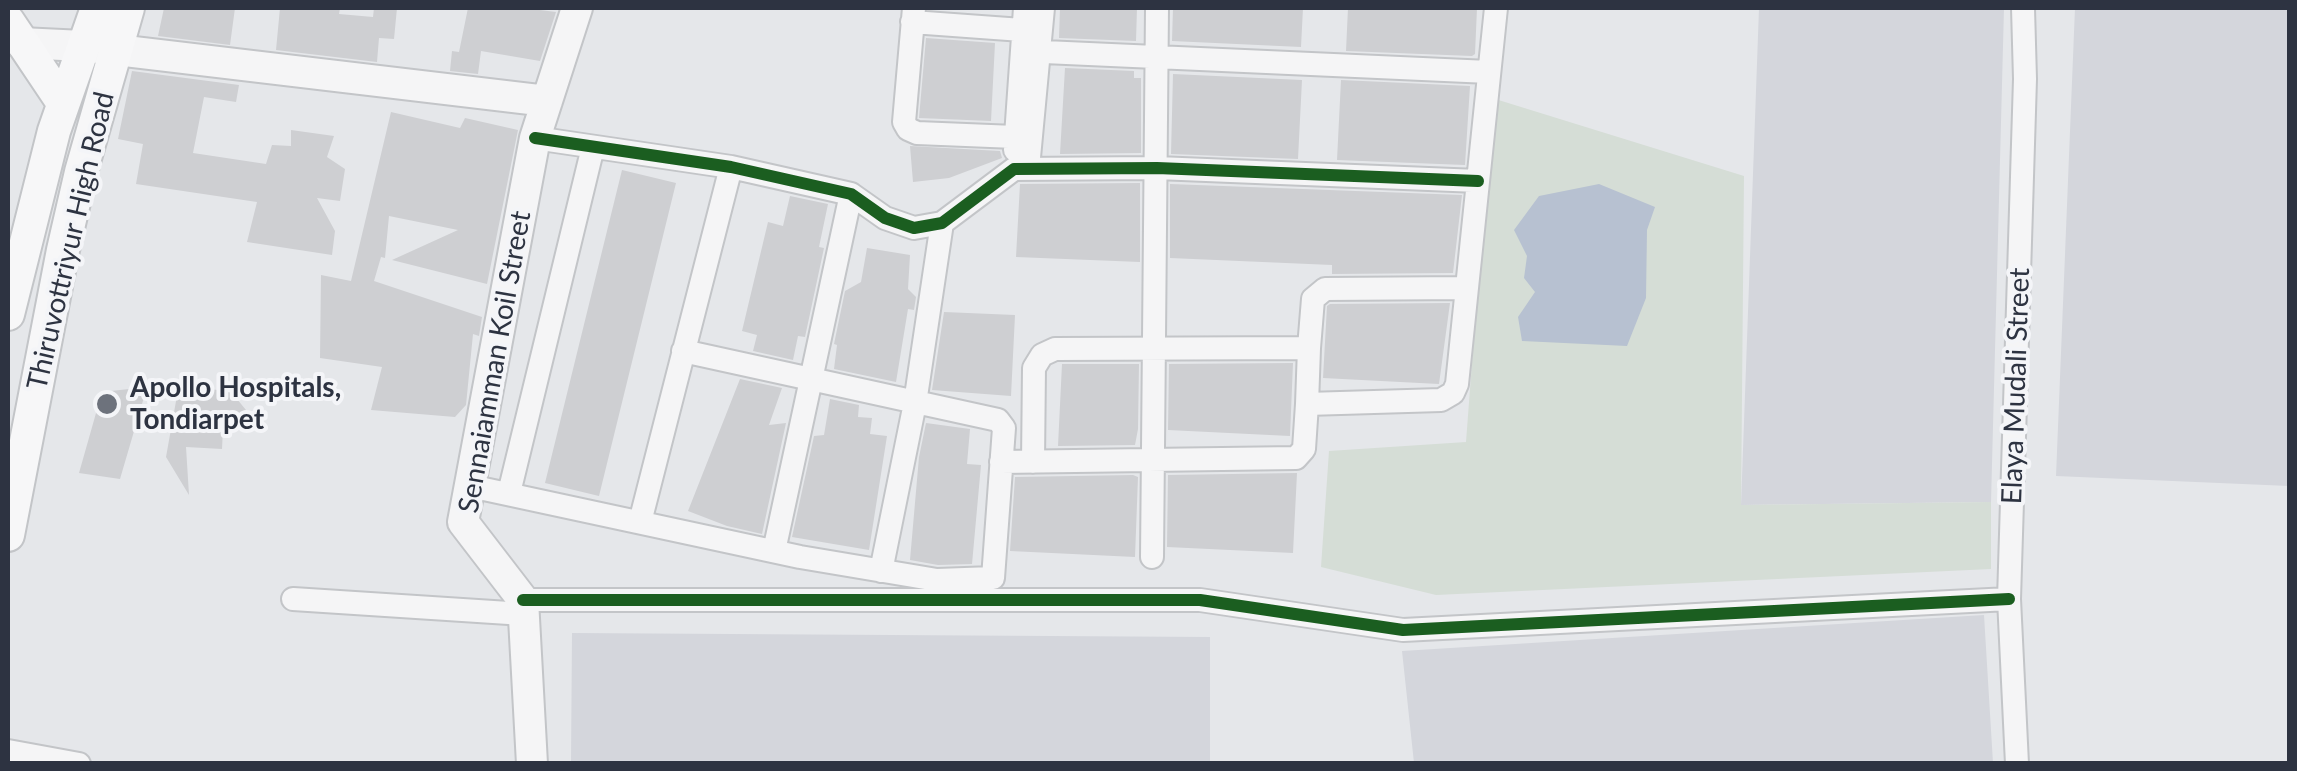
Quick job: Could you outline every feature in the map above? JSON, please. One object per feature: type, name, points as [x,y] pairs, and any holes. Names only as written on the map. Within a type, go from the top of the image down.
[{"type":"main road","name":"Thiruvottriyur High Road","points":[[8,535],[81,172],[100,48],[96,8]]},
{"type":"main road","name":"Thiruvottriyur High Road","points":[[8,314],[64,103],[128,8]]},
{"type":"main road","points":[[12,36],[64,103]]},
{"type":"street","name":"Sennaiamman Koil Street","points":[[524,607],[463,522],[535,138],[577,8]]},
{"type":"street","points":[[1021,168],[1015,137],[1027,35],[1043,8]]},
{"type":"street","points":[[1152,556],[1158,8]]},
{"type":"street","points":[[1306,404],[1441,400],[1453,394],[1496,8]]},
{"type":"street","name":"Elaya Mudali Street","points":[[2017,764],[2009,599],[2025,79],[2023,8]]},
{"type":"street","points":[[1015,137],[908,130],[904,122],[913,15],[1157,57],[1489,72]]},
{"type":"street","points":[[1021,168],[1027,35]]},
{"type":"street","points":[[12,36],[547,101]]},
{"type":"street","points":[[535,138],[732,167],[851,194],[902,225],[929,227],[942,223],[1021,168],[1156,168],[1478,181]]},
{"type":"street","points":[[509,493],[594,147]]},
{"type":"street","points":[[640,522],[732,167]]},
{"type":"street","points":[[774,551],[851,194]]},
{"type":"street","points":[[882,570],[915,404],[942,223]]},
{"type":"street","points":[[1002,462],[1296,458],[1304,449],[1313,299],[1325,289],[1467,288]]},
{"type":"street","points":[[1033,462],[1034,368],[1042,355],[1055,349],[1309,348]]},
{"type":"street","points":[[470,486],[774,551],[937,580],[993,578],[1004,428],[998,420],[682,352]]},
{"type":"street","points":[[293,600],[524,607],[1200,600],[1403,630],[2009,599]]},
{"type":"street","points":[[524,607],[532,764]]},
{"type":"street","points":[[8,752],[79,764]]},
{"type":"shaded area","points":[[1759,8],[2004,8],[1991,502],[1741,505]]},
{"type":"shaded area","points":[[2075,8],[2289,8],[2289,486],[2056,476]]},
{"type":"shaded area","points":[[1492,98],[1744,176],[1741,505],[1991,502],[1991,569],[1436,595],[1321,567],[1329,451],[1466,442]]},
{"type":"shaded area","points":[[1984,615],[1993,763],[1414,763],[1402,651]]},
{"type":"shaded area","points":[[572,633],[1210,637],[1210,763],[571,763]]},
{"type":"water","points":[[1599,184],[1655,207],[1647,230],[1646,298],[1627,346],[1522,341],[1518,317],[1535,292],[1524,278],[1527,256],[1514,230],[1539,196]]},
{"type":"building","points":[[164,8],[235,8],[230,45],[158,36]]},
{"type":"building","points":[[280,8],[340,8],[339,14],[373,17],[374,8],[397,8],[394,39],[379,38],[377,62],[276,50]]},
{"type":"building","points":[[468,8],[556,12],[540,61],[481,51],[478,74],[450,71],[452,51],[459,52]]},
{"type":"building","points":[[1060,8],[1137,8],[1136,41],[1059,38]]},
{"type":"building","points":[[1173,8],[1303,8],[1301,47],[1172,41]]},
{"type":"building","points":[[1348,8],[1477,8],[1475,54],[1346,51]]},
{"type":"building","points":[[926,38],[995,43],[991,121],[919,118]]},
{"type":"building","points":[[1065,68],[1134,71],[1134,78],[1141,78],[1141,153],[1060,154]]},
{"type":"building","points":[[132,71],[239,85],[236,102],[204,97],[193,153],[266,164],[272,145],[291,146],[291,130],[334,136],[327,157],[345,169],[340,201],[317,198],[335,231],[332,255],[247,242],[257,202],[136,184],[143,144],[118,139]]},
{"type":"building","points":[[1173,74],[1302,80],[1298,159],[1171,154]]},
{"type":"building","points":[[1341,80],[1470,86],[1465,165],[1337,160]]},
{"type":"building","points":[[391,112],[460,128],[465,118],[518,130],[487,284],[392,260],[458,230],[389,216],[385,258],[381,257],[374,281],[482,317],[479,336],[473,334],[466,405],[455,417],[371,410],[382,367],[320,358],[321,275],[351,281]]},
{"type":"building","points":[[910,146],[1000,151],[1002,158],[949,178],[913,182]]},
{"type":"building","points":[[622,170],[676,183],[599,496],[545,483]]},
{"type":"building","points":[[1140,183],[1140,262],[1016,257],[1020,184]]},
{"type":"building","points":[[1170,184],[1462,195],[1453,273],[1332,274],[1332,265],[1170,258]]},
{"type":"building","points":[[790,196],[828,204],[819,247],[824,248],[805,337],[798,336],[793,360],[753,351],[757,335],[742,331],[768,222],[783,226]]},
{"type":"building","points":[[867,248],[910,255],[908,289],[916,297],[914,310],[908,309],[896,382],[834,369],[834,344],[845,291],[861,282]]},
{"type":"building","points":[[1450,303],[1439,384],[1323,378],[1330,304]]},
{"type":"building","points":[[944,312],[1015,315],[1011,396],[932,390]]},
{"type":"building","points":[[1293,363],[1290,436],[1168,430],[1169,364]]},
{"type":"building","points":[[1062,364],[1139,364],[1135,445],[1058,446]]},
{"type":"building","points":[[740,379],[782,388],[769,425],[786,423],[762,534],[688,511]]},
{"type":"building","points":[[197,386],[232,393],[246,410],[223,428],[222,449],[186,447],[189,495],[166,457],[178,390]]},
{"type":"building","points":[[147,387],[120,479],[79,473],[102,392]]},
{"type":"building","points":[[830,399],[859,405],[858,417],[872,418],[870,434],[887,436],[869,550],[792,537],[814,436],[824,435]]},
{"type":"building","points":[[926,423],[970,429],[967,464],[981,465],[972,564],[938,565],[910,560],[919,457]]},
{"type":"building","points":[[1297,473],[1293,553],[1167,547],[1168,475]]},
{"type":"building","points":[[1015,477],[1138,477],[1135,557],[1010,551]]},
{"type":"cycle path","points":[[535,138],[731,167],[851,194],[885,218],[914,228],[942,223],[1014,169],[1157,168],[1478,181]]},
{"type":"cycle path","points":[[523,600],[1200,600],[1403,630],[2009,599]]},
{"type":"place","name":"Apollo Hospitals, Tondiarpet","points":[[107,404]]}]
